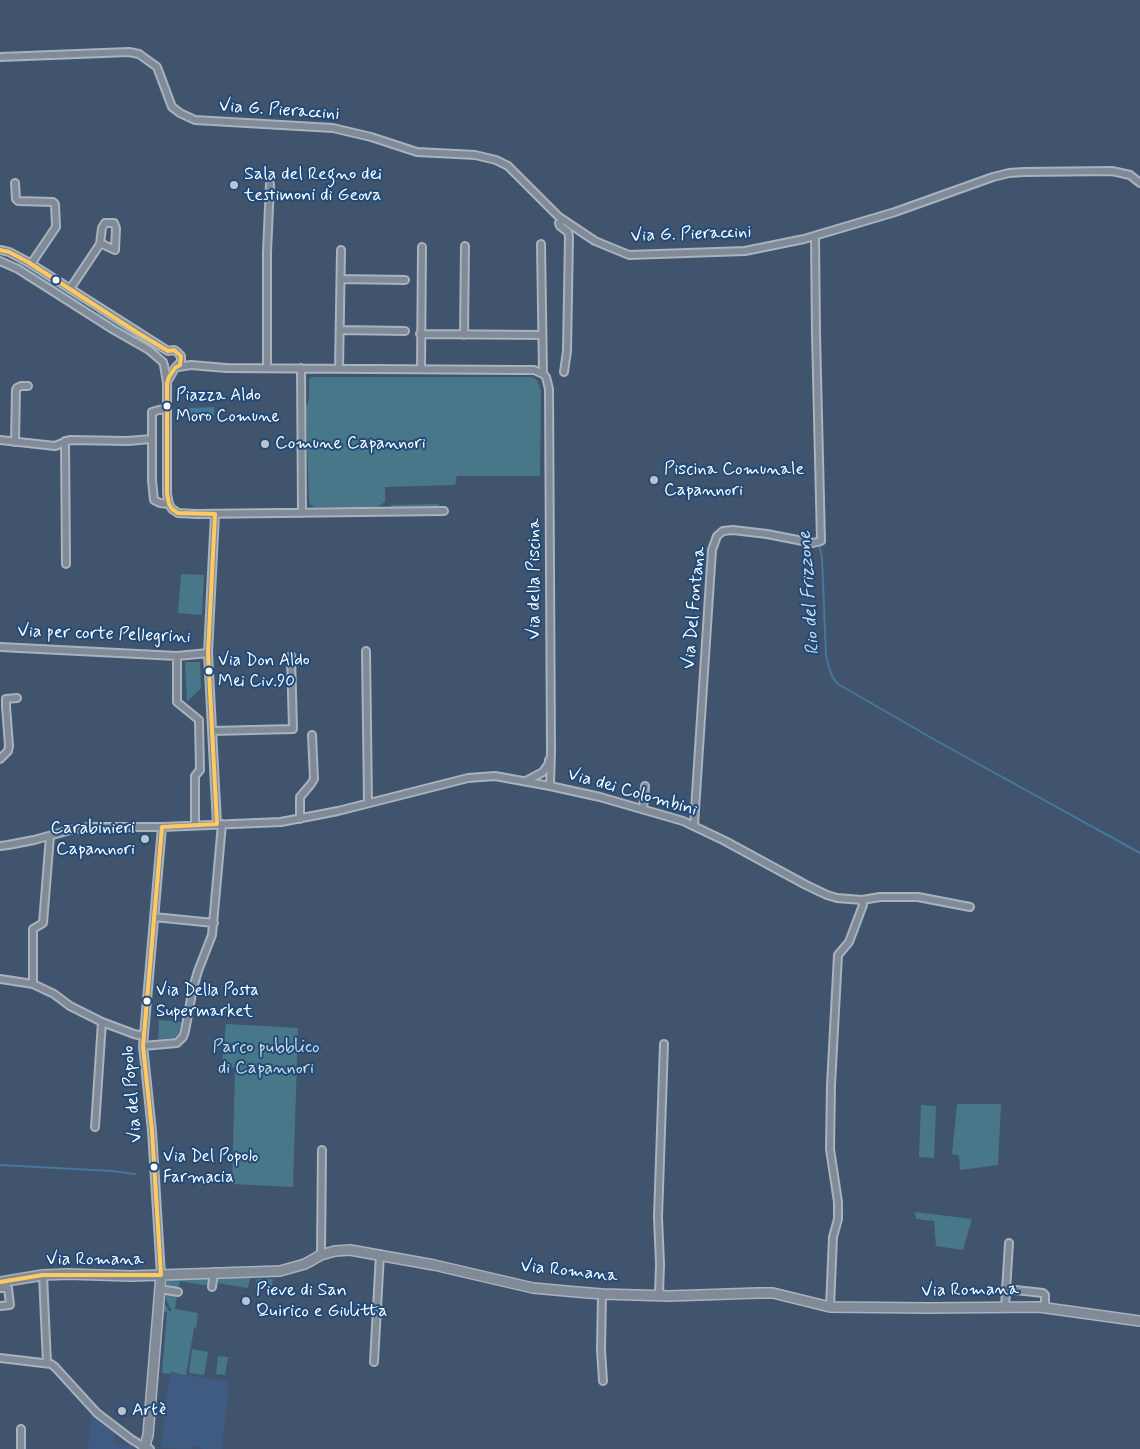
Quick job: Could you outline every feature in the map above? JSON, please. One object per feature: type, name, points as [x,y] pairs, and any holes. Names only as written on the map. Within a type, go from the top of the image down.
[{"type":"street","name":"Via G. Pieraccini","points":[[0,57],[129,52],[139,54],[157,67],[172,107],[195,120],[333,128],[370,137],[417,152],[475,155],[496,160],[508,166],[562,220],[595,241],[629,255],[745,251],[816,236],[895,212],[992,177],[1009,173],[1112,172],[1130,175],[1140,183]]},
{"type":"street","points":[[15,183],[16,199],[18,201],[53,202],[55,204],[56,228],[31,264]]},
{"type":"street","points":[[267,368],[267,252],[270,184]]},
{"type":"street","points":[[562,220],[559,224],[568,232],[569,237],[567,351],[564,372]]},
{"type":"street","name":"Via Del Fontana","points":[[694,825],[712,550],[717,536],[723,531],[733,530],[818,542],[822,532],[816,334],[816,236]]},
{"type":"street","points":[[70,289],[100,243]]},
{"type":"street","name":"Via della Piscina","points":[[541,244],[543,374],[546,377],[549,389],[550,786]]},
{"type":"street","points":[[464,335],[465,246]]},
{"type":"street","points":[[421,369],[422,247]]},
{"type":"street","points":[[0,250],[14,254],[168,351],[174,350],[192,364],[199,366]]},
{"type":"street","points":[[339,369],[341,250]]},
{"type":"street","points":[[8,264],[14,254]]},
{"type":"street","points":[[0,261],[8,264],[149,350],[169,368],[199,366],[534,370],[543,374]]},
{"type":"street","points":[[341,279],[405,280]]},
{"type":"street","points":[[340,330],[405,331]]},
{"type":"street","points":[[420,334],[542,335]]},
{"type":"street","points":[[168,351],[164,356],[167,383],[167,494],[169,504],[178,513],[444,511]]},
{"type":"street","points":[[167,383],[169,377],[181,362],[181,356]]},
{"type":"street","points":[[301,368],[302,513]]},
{"type":"street","points":[[15,442],[16,390],[21,386],[28,386]]},
{"type":"street","points":[[167,409],[152,412],[152,496],[154,500],[169,504]]},
{"type":"street","points":[[0,440],[54,446],[65,441],[151,439]]},
{"type":"street","points":[[65,441],[66,564]]},
{"type":"street","points":[[143,1046],[177,1043],[183,1037],[193,988],[209,945],[214,923],[220,824],[208,653],[215,514]]},
{"type":"street","name":"Via per corte Pellegrini","points":[[0,647],[178,656],[208,653]]},
{"type":"street","points":[[366,651],[368,803]]},
{"type":"street","points":[[178,656],[177,702],[199,720],[200,770],[195,776],[195,826]]},
{"type":"street","points":[[212,731],[292,729],[291,656]]},
{"type":"street","points":[[0,759],[8,751],[9,746],[6,699],[17,698]]},
{"type":"street","points":[[300,819],[300,797],[314,779],[312,735]]},
{"type":"street","points":[[526,781],[543,772],[549,763],[551,751]]},
{"type":"street","name":"Via dei Colombini","points":[[0,846],[90,827],[162,828],[281,822],[468,778],[495,776],[600,797],[694,825],[826,895],[862,900],[880,897],[918,897],[970,907]]},
{"type":"street","points":[[644,809],[645,786]]},
{"type":"street","points":[[144,1036],[162,828]]},
{"type":"street","points":[[33,984],[33,930],[44,923],[50,836]]},
{"type":"street","points":[[830,1307],[833,1237],[838,1219],[838,1202],[830,1149],[830,1084],[838,955],[849,942],[863,905],[862,900]]},
{"type":"street","points":[[154,917],[214,923]]},
{"type":"street","name":"Via del Popolo","points":[[0,979],[33,984],[102,1022],[144,1036],[143,1046],[152,1131],[161,1275]]},
{"type":"street","points":[[95,1128],[102,1022]]},
{"type":"street","points":[[659,1295],[658,1217],[664,1044]]},
{"type":"street","points":[[321,1255],[322,1150]]},
{"type":"street","points":[[1005,1307],[1009,1242]]},
{"type":"street","name":"Via Romana","points":[[0,1282],[44,1275],[68,1274],[131,1276],[280,1271],[305,1264],[321,1255],[342,1250],[380,1254],[533,1288],[602,1294],[758,1293],[773,1294],[830,1307],[1045,1308],[1140,1321]]},
{"type":"street","points":[[374,1362],[380,1254]]},
{"type":"street","points":[[212,1286],[214,1272]]},
{"type":"street","points":[[44,1275],[47,1363]]},
{"type":"street","points":[[0,1358],[47,1363],[55,1367],[97,1413],[146,1448],[161,1275]]},
{"type":"street","points":[[0,1288],[8,1288],[10,1306],[0,1306]]},
{"type":"street","points":[[160,1289],[178,1292]]},
{"type":"street","points":[[1006,1290],[1043,1293],[1045,1295],[1045,1308]]},
{"type":"street","points":[[602,1294],[601,1350],[604,1381]]},
{"type":"street","points":[[21,1429],[21,1449]]},
{"type":"shaded area","points":[[214,407],[214,415],[188,415],[188,408]]},
{"type":"shaded area","points":[[170,1372],[229,1382],[222,1449],[202,1449],[194,1445],[191,1449],[161,1448]]},
{"type":"shaded area","points":[[92,1410],[115,1431],[114,1443],[132,1445],[133,1449],[88,1449]]},
{"type":"green space","points":[[20,262],[82,302],[81,304],[18,264]]},
{"type":"green space","points":[[98,312],[159,350],[157,352],[96,314]]},
{"type":"green space","points":[[313,377],[532,377],[537,380],[541,391],[540,476],[457,476],[455,485],[385,487],[385,502],[377,507],[315,507],[309,502],[306,408],[309,400],[309,381]]},
{"type":"green space","points":[[439,504],[439,507],[391,508],[391,505]]},
{"type":"green space","points":[[181,574],[204,575],[202,615],[178,613]]},
{"type":"green space","points":[[185,662],[200,662],[201,688],[187,702]]},
{"type":"green space","points":[[159,1020],[182,1022],[178,1035],[173,1038],[158,1039]]},
{"type":"green space","name":"Parco pubblico di Capannori","points":[[226,1024],[298,1028],[293,1187],[232,1184],[235,1068],[224,1067],[222,1063]]},
{"type":"green space","points":[[957,1104],[1001,1104],[998,1165],[960,1170],[959,1155],[952,1154]]},
{"type":"green space","points":[[921,1105],[936,1106],[934,1158],[919,1157]]},
{"type":"green space","points":[[915,1212],[972,1219],[963,1250],[936,1246],[934,1221],[916,1219]]},
{"type":"green space","points":[[210,1278],[209,1286],[180,1281],[178,1289],[167,1287],[167,1280]]},
{"type":"green space","points":[[217,1278],[250,1278],[248,1288],[217,1283]]},
{"type":"green space","points":[[257,1279],[273,1279],[271,1290],[255,1287]]},
{"type":"green space","points":[[166,1293],[177,1295],[175,1309],[198,1313],[186,1375],[171,1372],[170,1374],[162,1373],[167,1312],[162,1311],[163,1301],[169,1311],[172,1311],[166,1300]]},
{"type":"green space","points":[[192,1349],[208,1352],[204,1375],[189,1373]]},
{"type":"green space","points":[[218,1356],[228,1357],[225,1375],[216,1374]]},
{"type":"waterway","name":"Rio del Frizzone","points":[[819,544],[822,558],[826,656],[830,671],[838,684],[1140,853]]},
{"type":"waterway","points":[[0,1165],[135,1174]]},
{"type":"transit line","points":[[0,250],[9,252],[28,262],[138,333],[168,351],[174,350],[181,356],[180,365],[175,368],[167,383],[167,494],[169,504],[178,513],[215,514],[208,653],[217,824],[162,827],[143,1046],[152,1131],[161,1275],[43,1275],[0,1282]]},
{"type":"place","name":"Sala del Regno dei testimoni di Geova","points":[[234,185]]},
{"type":"place","name":"Piazza Aldo Moro Comune","points":[[167,406]]},
{"type":"place","name":"Comune Capannori","points":[[265,444]]},
{"type":"place","name":"Piscina Comunale Capannori","points":[[654,480]]},
{"type":"place","name":"Via Don Aldo Mei Civ.90","points":[[209,671]]},
{"type":"place","name":"Carabinieri Capannori","points":[[145,839]]},
{"type":"place","name":"Via Della Posta Supermarket","points":[[147,1001]]},
{"type":"place","name":"Via Del Popolo Farmacia","points":[[154,1167]]},
{"type":"place","name":"Pieve di San Quirico e Giulitta","points":[[246,1301]]},
{"type":"place","name":"Artè","points":[[122,1411]]}]
